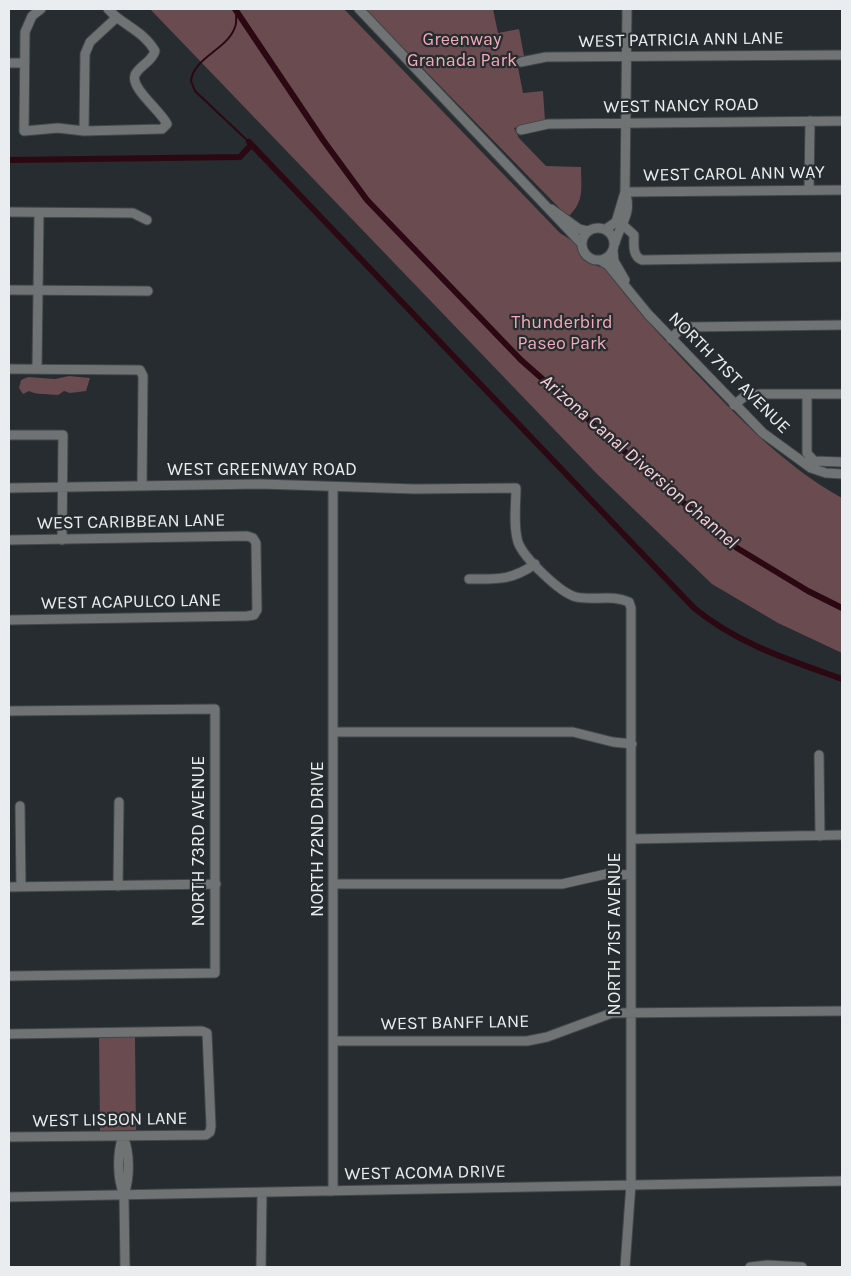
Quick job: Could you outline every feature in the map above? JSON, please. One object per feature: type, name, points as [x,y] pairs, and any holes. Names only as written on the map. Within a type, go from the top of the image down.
[{"type":"street","points":[[41,9],[29,13],[24,32],[24,130],[58,128],[84,131],[162,129],[166,124],[163,115],[134,81],[136,74],[154,56],[155,50],[136,30],[116,18],[108,9]]},
{"type":"street","points":[[359,9],[551,209],[579,229],[588,231],[597,227],[606,229],[616,222],[625,192],[627,9]]},
{"type":"street","points":[[84,131],[85,54],[90,42],[116,18]]},
{"type":"street","name":"WEST PATRICIA ANN LANE","points":[[521,62],[546,57],[626,58],[842,55]]},
{"type":"street","points":[[9,63],[23,66]]},
{"type":"street","points":[[9,69],[23,66]]},
{"type":"street","points":[[809,190],[810,121]]},
{"type":"street","name":"WEST NANCY ROAD","points":[[521,130],[548,124],[842,121]]},
{"type":"street","name":"WEST CAROL ANN WAY","points":[[625,192],[842,190]]},
{"type":"street","points":[[600,260],[608,257],[623,225],[629,202],[625,192]]},
{"type":"street","points":[[551,209],[556,219],[582,244],[588,231]]},
{"type":"street","points":[[9,212],[133,213],[147,220]]},
{"type":"street","points":[[37,369],[39,213]]},
{"type":"street","points":[[623,225],[634,235],[634,253],[637,258],[642,260],[842,257]]},
{"type":"street","name":"NORTH 71ST AVENUE","points":[[606,229],[612,235],[614,261],[631,294]]},
{"type":"street","name":"NORTH 71ST AVENUE","points":[[582,244],[585,254],[594,260],[600,260],[608,265],[671,339],[763,433],[811,468],[826,473],[842,474]]},
{"type":"street","points":[[9,290],[148,291]]},
{"type":"street","points":[[671,339],[681,328],[688,327],[842,325]]},
{"type":"street","points":[[9,369],[140,370],[143,376],[142,486]]},
{"type":"street","points":[[807,394],[806,449],[810,458],[819,462],[842,462]]},
{"type":"street","points":[[734,405],[750,395],[842,394]]},
{"type":"street","points":[[9,435],[64,434],[62,540]]},
{"type":"street","name":"WEST GREENWAY ROAD","points":[[9,488],[261,484],[334,487],[516,488],[517,540],[521,549],[535,564]]},
{"type":"street","name":"NORTH 72ND DRIVE","points":[[332,1192],[334,487]]},
{"type":"street","name":"WEST CARIBBEAN LANE","points":[[9,540],[247,536],[253,538],[256,543],[257,610],[254,615]]},
{"type":"street","points":[[469,579],[507,578],[520,574],[535,564]]},
{"type":"street","name":"NORTH 71ST AVENUE","points":[[535,564],[564,592],[572,596],[619,598],[629,602],[631,608],[631,1184],[625,1267]]},
{"type":"street","name":"WEST ACAPULCO LANE","points":[[9,620],[254,615]]},
{"type":"street","name":"NORTH 73RD AVENUE","points":[[9,710],[215,708],[216,884],[215,973],[9,976]]},
{"type":"street","points":[[334,732],[573,732],[613,742],[632,744]]},
{"type":"street","points":[[819,755],[820,836]]},
{"type":"street","points":[[118,802],[118,886]]},
{"type":"street","points":[[20,806],[20,887]]},
{"type":"street","points":[[631,839],[842,835]]},
{"type":"street","points":[[334,884],[562,884],[606,874],[631,875]]},
{"type":"street","points":[[9,887],[216,884]]},
{"type":"street","name":"WEST BANFF LANE","points":[[333,1041],[527,1041],[547,1037],[612,1013],[842,1011]]},
{"type":"street","name":"WEST LISBON LANE","points":[[9,1034],[202,1031],[208,1033],[210,1132],[206,1135],[9,1137]]},
{"type":"street","points":[[123,1136],[119,1146],[123,1171],[128,1185],[124,1195],[124,1267]]},
{"type":"street","name":"WEST ACOMA DRIVE","points":[[9,1197],[842,1181]]},
{"type":"street","points":[[261,1267],[262,1193]]},
{"type":"street","points":[[750,1267],[768,1265],[802,1267]]},
{"type":"green space","name":"Thunderbird Paseo Park","points":[[150,9],[344,9],[560,233],[576,243],[580,255],[585,261],[605,268],[625,295],[658,332],[744,422],[800,471],[842,498],[842,653],[778,623],[712,584],[597,474]]},
{"type":"green space","name":"Greenway Granada Park","points":[[365,9],[493,9],[498,33],[519,29],[524,56],[516,57],[523,93],[543,91],[545,121],[514,128],[519,138],[546,166],[581,167],[580,200],[568,217]]},
{"type":"green space","points":[[69,376],[90,378],[86,391],[70,393],[64,391],[58,395],[39,394],[29,391],[23,394],[19,388],[21,380],[28,377],[55,379]]},
{"type":"green space","points":[[99,1037],[135,1037],[136,1130],[100,1131]]},
{"type":"waterway","name":"Arizona Canal Diversion Channel","points":[[235,9],[323,140],[367,200],[521,360],[737,548],[808,591],[842,608]]},
{"type":"waterway","points":[[236,11],[236,24],[231,35],[198,66],[193,73],[191,81],[195,91],[249,142]]},
{"type":"waterway","points":[[249,142],[694,608],[728,632],[746,641],[783,658],[842,679]]},
{"type":"waterway","points":[[9,160],[240,157],[251,145]]}]
